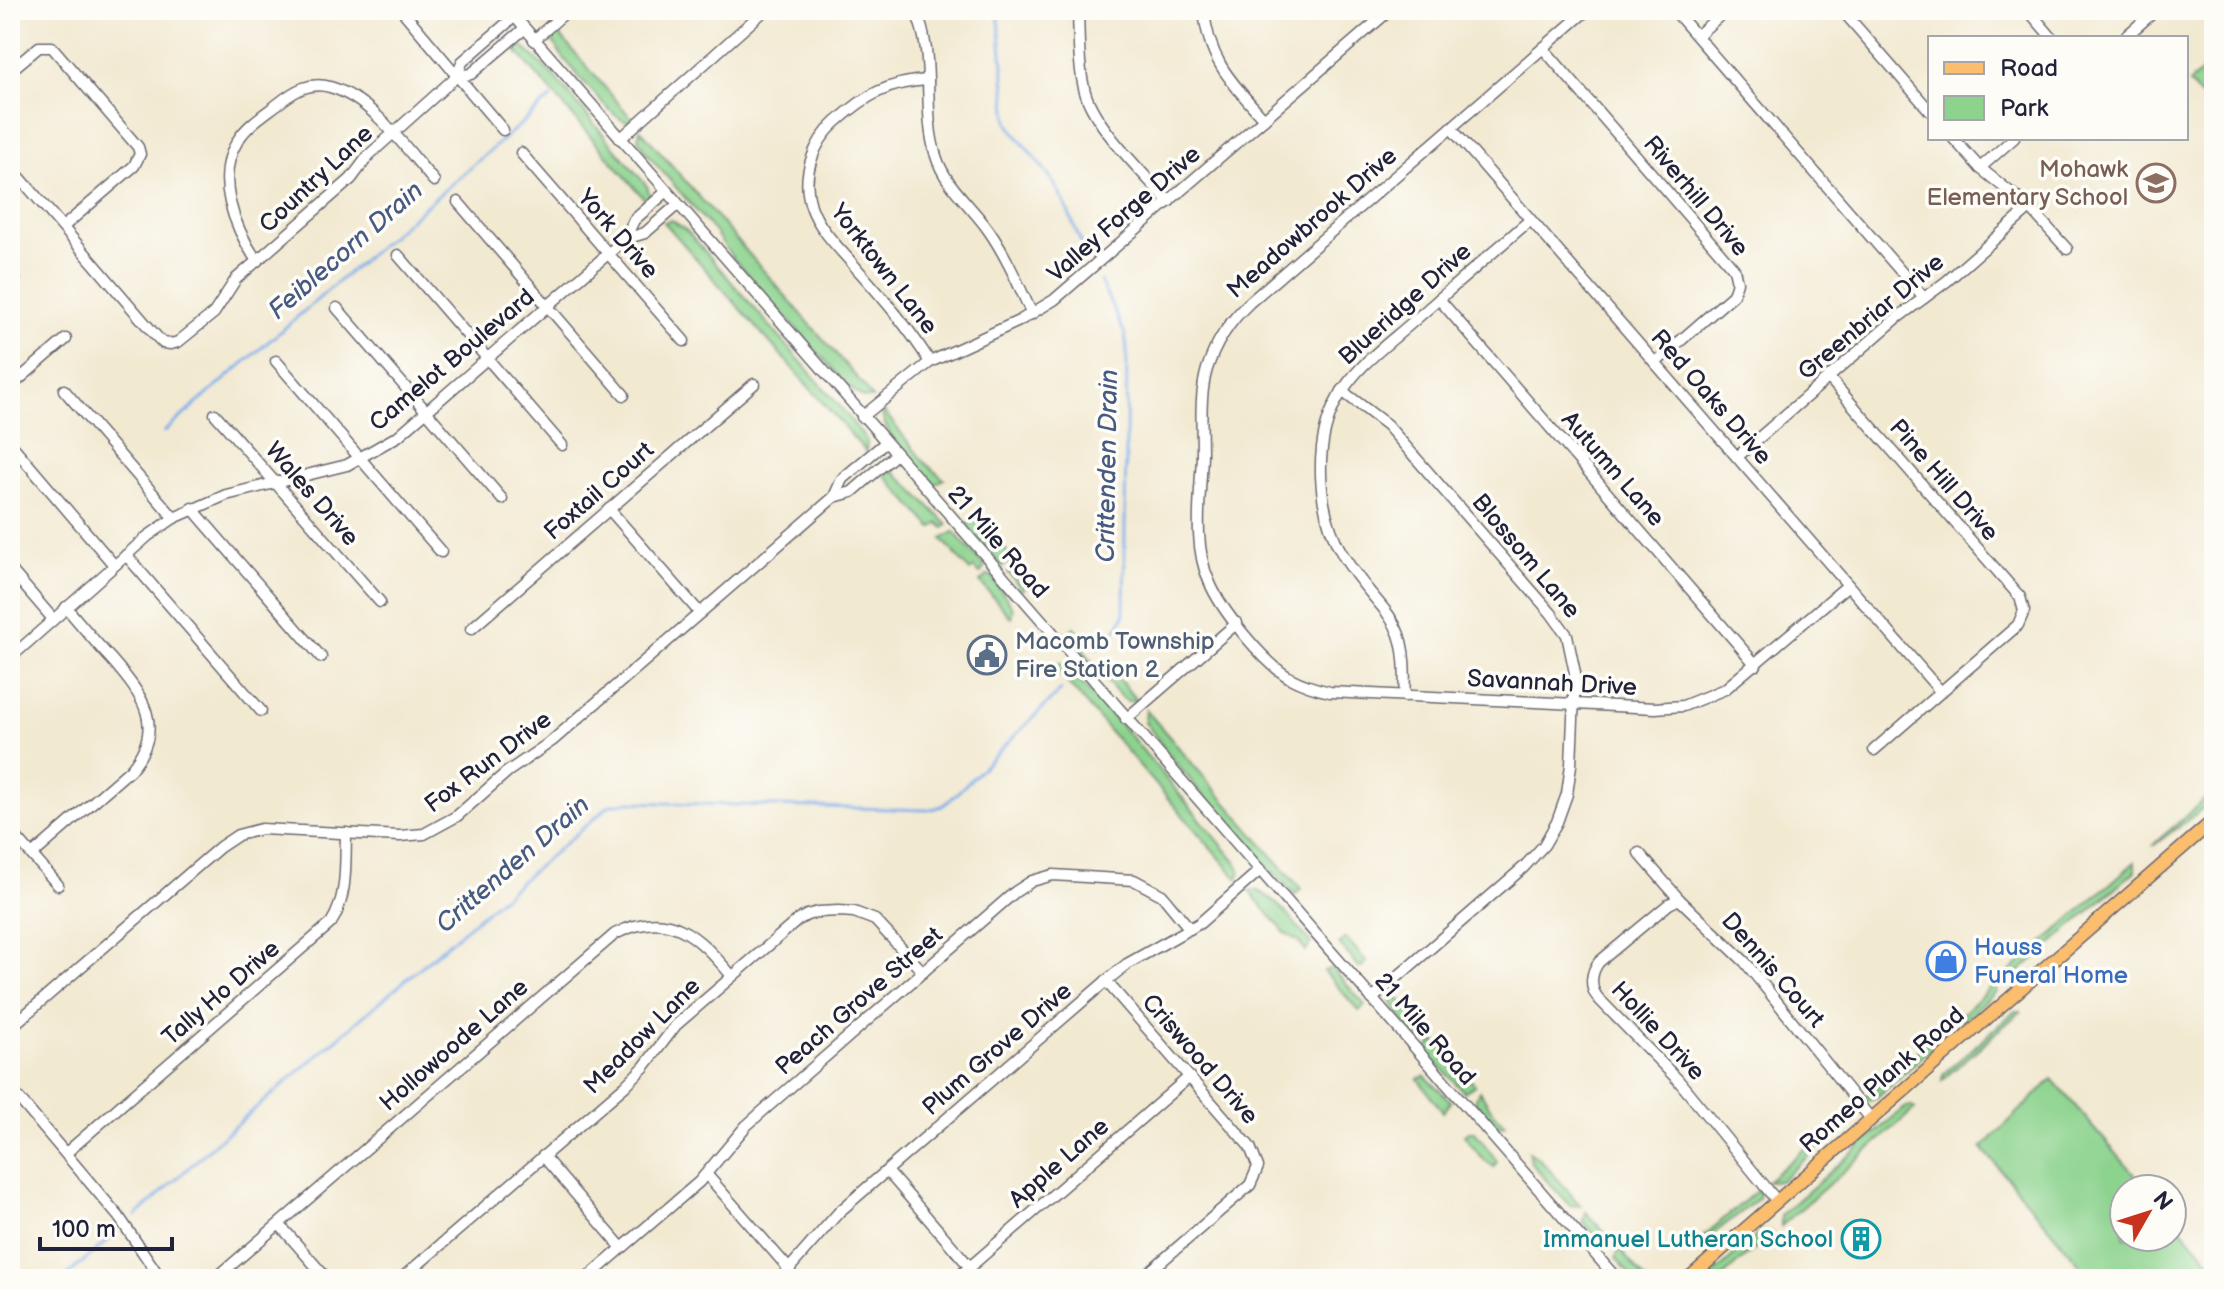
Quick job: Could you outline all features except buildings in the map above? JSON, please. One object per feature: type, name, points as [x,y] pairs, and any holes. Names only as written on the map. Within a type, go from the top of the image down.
[{"type":"main road","name":"Romeo Plank Road","points":[[1688,1279],[2214,820]]},
{"type":"street","points":[[534,40],[568,10]]},
{"type":"street","points":[[620,139],[765,10]]},
{"type":"street","points":[[915,10],[926,45],[932,138],[939,164],[995,239],[1032,314]]},
{"type":"street","points":[[1078,10],[1082,77],[1089,103],[1102,124],[1169,202]]},
{"type":"street","points":[[1204,10],[1206,34],[1215,58],[1226,76],[1264,119]]},
{"type":"street","name":"Valley Forge Drive","points":[[862,417],[930,362],[1032,314],[1067,290],[1390,10]]},
{"type":"street","name":"Meadowbrook Drive","points":[[1237,623],[1208,580],[1200,542],[1203,391],[1212,356],[1225,331],[1240,312],[1587,10]]},
{"type":"street","points":[[1674,10],[1924,298]]},
{"type":"street","points":[[1697,36],[1726,10]]},
{"type":"street","points":[[1842,10],[1928,109]]},
{"type":"street","points":[[2028,10],[2050,36]]},
{"type":"street","points":[[2126,36],[2156,10]]},
{"type":"street","name":"21 Mile Road","points":[[512,13],[1617,1279]]},
{"type":"street","name":"Country Lane","points":[[63,227],[156,336],[171,344],[182,340],[214,313],[236,279],[351,179],[369,155],[457,76],[462,62],[512,13]]},
{"type":"street","points":[[405,14],[503,130]]},
{"type":"street","name":"Country Lane","points":[[457,76],[471,74],[524,29]]},
{"type":"street","points":[[480,46],[490,58]]},
{"type":"street","points":[[10,71],[39,47],[52,47],[138,147],[140,154],[134,166],[63,227],[10,166]]},
{"type":"street","name":"Riverhill Drive","points":[[1543,48],[1737,275],[1733,295],[1655,363]]},
{"type":"street","name":"Yorktown Lane","points":[[928,80],[891,85],[867,97],[846,113],[821,139],[811,161],[807,181],[810,203],[822,227],[901,319],[930,362]]},
{"type":"street","points":[[257,261],[240,232],[228,188],[232,152],[237,141],[253,123],[296,91],[316,85],[326,86],[358,102],[434,181]]},
{"type":"street","name":"Red Oaks Drive","points":[[1451,128],[1941,692]]},
{"type":"street","points":[[1955,140],[1980,168],[2030,208],[2067,249]]},
{"type":"street","points":[[1980,168],[2012,140]]},
{"type":"street","name":"York Drive","points":[[521,153],[684,341]]},
{"type":"street","name":"Camelot Boulevard","points":[[10,658],[114,565],[174,518],[226,495],[330,471],[361,458],[398,436],[625,239],[634,220],[666,192]]},
{"type":"street","points":[[458,202],[624,395]]},
{"type":"street","name":"Camelot Boulevard","points":[[625,239],[645,233],[677,205]]},
{"type":"street","name":"Greenbriar Drive","points":[[1737,457],[2030,208]]},
{"type":"street","name":"Blueridge Drive","points":[[1404,696],[1405,657],[1400,632],[1386,609],[1340,552],[1325,506],[1322,467],[1325,435],[1342,391],[1368,361],[1530,220]]},
{"type":"street","points":[[398,255],[562,445]]},
{"type":"street","name":"Autumn Lane","points":[[1439,299],[1756,665]]},
{"type":"street","points":[[337,308],[502,499]]},
{"type":"street","points":[[10,387],[66,339]]},
{"type":"street","points":[[276,361],[441,552]]},
{"type":"street","name":"Pine Hill Drive","points":[[1829,378],[2020,597],[2024,611],[2018,625],[1941,692]]},
{"type":"street","name":"Foxtail Court","points":[[471,629],[754,384]]},
{"type":"street","points":[[64,390],[174,518]]},
{"type":"street","name":"Blossom Lane","points":[[1342,391],[1387,425],[1560,624],[1567,635],[1574,659],[1567,794],[1544,845],[1524,867],[1372,999]]},
{"type":"street","name":"Wales Drive","points":[[215,414],[380,602]]},
{"type":"street","points":[[10,443],[114,565]]},
{"type":"street","name":"Fox Run Drive","points":[[10,1028],[229,841],[249,831],[413,835],[424,834],[447,823],[507,772],[552,741],[834,497],[842,479],[885,443]]},
{"type":"street","name":"Fox Run Drive","points":[[834,497],[852,492],[895,455]]},
{"type":"street","points":[[192,508],[321,657]]},
{"type":"street","points":[[609,509],[700,613]]},
{"type":"street","points":[[126,555],[261,711]]},
{"type":"street","points":[[10,569],[53,619]]},
{"type":"street","name":"Savannah Drive","points":[[1237,623],[1275,666],[1300,683],[1330,692],[1655,708],[1683,706],[1725,689],[1848,585]]},
{"type":"street","points":[[32,855],[130,770],[140,758],[148,734],[145,703],[135,687],[66,607]]},
{"type":"street","points":[[1126,719],[1237,623]]},
{"type":"street","points":[[1874,750],[1941,692]]},
{"type":"street","points":[[10,830],[58,885]]},
{"type":"street","name":"Tally Ho Drive","points":[[66,1153],[331,923],[343,893],[346,833]]},
{"type":"street","name":"Dennis Court","points":[[1639,853],[1679,899],[1745,962],[1871,1119]]},
{"type":"street","name":"Plum Grove Drive","points":[[780,1279],[827,1223],[1106,981],[1127,964],[1190,929],[1220,907],[1259,871]]},
{"type":"street","name":"Peach Grove Street","points":[[586,1279],[707,1175],[754,1119],[1015,892],[1032,881],[1053,875],[1123,878],[1143,883],[1162,895],[1190,929]]},
{"type":"street","name":"Hollie Drive","points":[[1679,899],[1599,962],[1593,974],[1592,988],[1598,998],[1678,1080],[1777,1201]]},
{"type":"street","name":"Meadow Lane","points":[[401,1279],[625,1086],[644,1067],[669,1032],[798,920],[829,910],[854,912],[875,920],[923,972]]},
{"type":"street","name":"Hollowoode Lane","points":[[215,1279],[615,934],[648,924],[669,924],[681,928],[701,942],[732,976]]},
{"type":"street","name":"Criswood Drive","points":[[1106,981],[1250,1147],[1258,1167],[1250,1185],[1141,1279]]},
{"type":"street","name":"Apple Lane","points":[[956,1279],[1189,1077]]},
{"type":"street","points":[[10,1088],[119,1217],[161,1279]]},
{"type":"street","points":[[543,1156],[622,1248]]},
{"type":"street","points":[[887,1171],[970,1267]]},
{"type":"street","points":[[707,1175],[790,1270]]},
{"type":"street","points":[[279,1224],[327,1279]]},
{"type":"green space","points":[[556,29],[633,120],[624,121],[615,114],[573,69],[553,41]]},
{"type":"green space","points":[[511,45],[523,47],[553,75],[647,186],[648,203]]},
{"type":"green space","points":[[2214,61],[2214,111],[2189,83]]},
{"type":"green space","points":[[640,129],[872,398],[863,398],[848,386],[732,257],[714,231],[647,154],[638,139]]},
{"type":"green space","points":[[672,220],[688,232],[843,410],[867,441],[866,452],[664,222]]},
{"type":"green space","points":[[883,410],[924,462],[944,479],[934,485],[910,459],[886,427]]},
{"type":"green space","points":[[883,471],[895,472],[948,525],[944,528],[939,523],[932,528],[887,478]]},
{"type":"green space","points":[[975,515],[993,535],[989,546],[984,547],[966,526]]},
{"type":"green space","points":[[954,532],[985,567],[980,574],[974,568],[970,571],[942,539]]},
{"type":"green space","points":[[1000,544],[1011,556],[1008,558],[1011,561],[1002,567],[991,554]]},
{"type":"green space","points":[[1018,564],[1033,581],[1022,590],[1008,573]]},
{"type":"green space","points":[[988,575],[1013,608],[1011,618],[980,582]]},
{"type":"green space","points":[[1074,627],[1082,637],[1085,652],[1104,674],[1118,678],[1137,701],[1127,701],[1119,695],[1068,638]]},
{"type":"green space","points":[[1060,663],[1134,740],[1237,863],[1240,872],[1238,879],[1053,666]]},
{"type":"green space","points":[[1146,710],[1301,889],[1295,895],[1238,836],[1174,761],[1145,722]]},
{"type":"green space","points":[[2214,791],[2214,800],[2153,846],[2156,842]]},
{"type":"green space","points":[[2135,862],[2135,871],[2013,977],[2005,976]]},
{"type":"green space","points":[[1255,890],[1278,905],[1311,943],[1306,951],[1285,933],[1249,891]]},
{"type":"green space","points":[[1346,938],[1367,962],[1360,968],[1339,944]]},
{"type":"green space","points":[[1332,968],[1365,1005],[1359,1011],[1324,971]]},
{"type":"green space","points":[[1996,983],[1996,992],[1965,1019],[1956,1019]]},
{"type":"green space","points":[[1391,990],[1427,1031],[1416,1042],[1391,1002]]},
{"type":"green space","points":[[2015,1011],[2020,1012],[1942,1080],[1943,1074]]},
{"type":"green space","points":[[1946,1027],[1946,1036],[1876,1098],[1870,1101],[1862,1099]]},
{"type":"green space","points":[[1435,1041],[1475,1085],[1464,1092],[1425,1051]]},
{"type":"green space","points":[[1425,1076],[1451,1101],[1443,1112],[1418,1079]]},
{"type":"green space","points":[[2052,1079],[2133,1173],[2108,1173],[2108,1253],[2188,1253],[2188,1236],[2214,1266],[2214,1279],[2092,1279],[1982,1148]]},
{"type":"green space","points":[[1480,1091],[1505,1124],[1499,1126],[1474,1101]]},
{"type":"green space","points":[[1910,1106],[1915,1109],[1781,1226],[1781,1215]]},
{"type":"green space","points":[[1854,1107],[1851,1119],[1780,1181],[1767,1181]]},
{"type":"green space","points":[[1475,1132],[1497,1161],[1494,1167],[1482,1158],[1464,1135]]},
{"type":"green space","points":[[1529,1152],[1540,1159],[1581,1206],[1569,1205],[1531,1163]]},
{"type":"green space","points":[[1760,1188],[1759,1198],[1703,1242],[1698,1241]]},
{"type":"green space","points":[[1586,1212],[1611,1240],[1600,1241],[1584,1222]]},
{"type":"green space","points":[[1761,1232],[1772,1233],[1720,1279],[1708,1279]]},
{"type":"green space","points":[[1619,1249],[1645,1279],[1634,1279],[1616,1258]]},
{"type":"waterway","name":"Crittenden Drain","points":[[998,10],[1008,122],[1056,186],[1087,257]]},
{"type":"waterway","name":"Feiblecorn Drain","points":[[164,432],[551,98]]},
{"type":"waterway","name":"Crittenden Drain","points":[[1097,648],[1124,616],[1127,349],[1125,334],[1100,281]]},
{"type":"waterway","name":"Crittenden Drain","points":[[136,1216],[221,1138],[610,805],[630,802],[929,810],[950,800],[1061,690]]},
{"type":"waterway","name":"Crittenden Drain","points":[[63,1279],[115,1234]]},
{"type":"place","name":"Mohawk Elementary School","points":[[2156,183]]},
{"type":"place","name":"Macomb Township Fire Station 2","points":[[987,655]]},
{"type":"place","name":"Hauss Funeral Home","points":[[1946,961]]},
{"type":"place","name":"Immanuel Lutheran School","points":[[1861,1239]]}]
